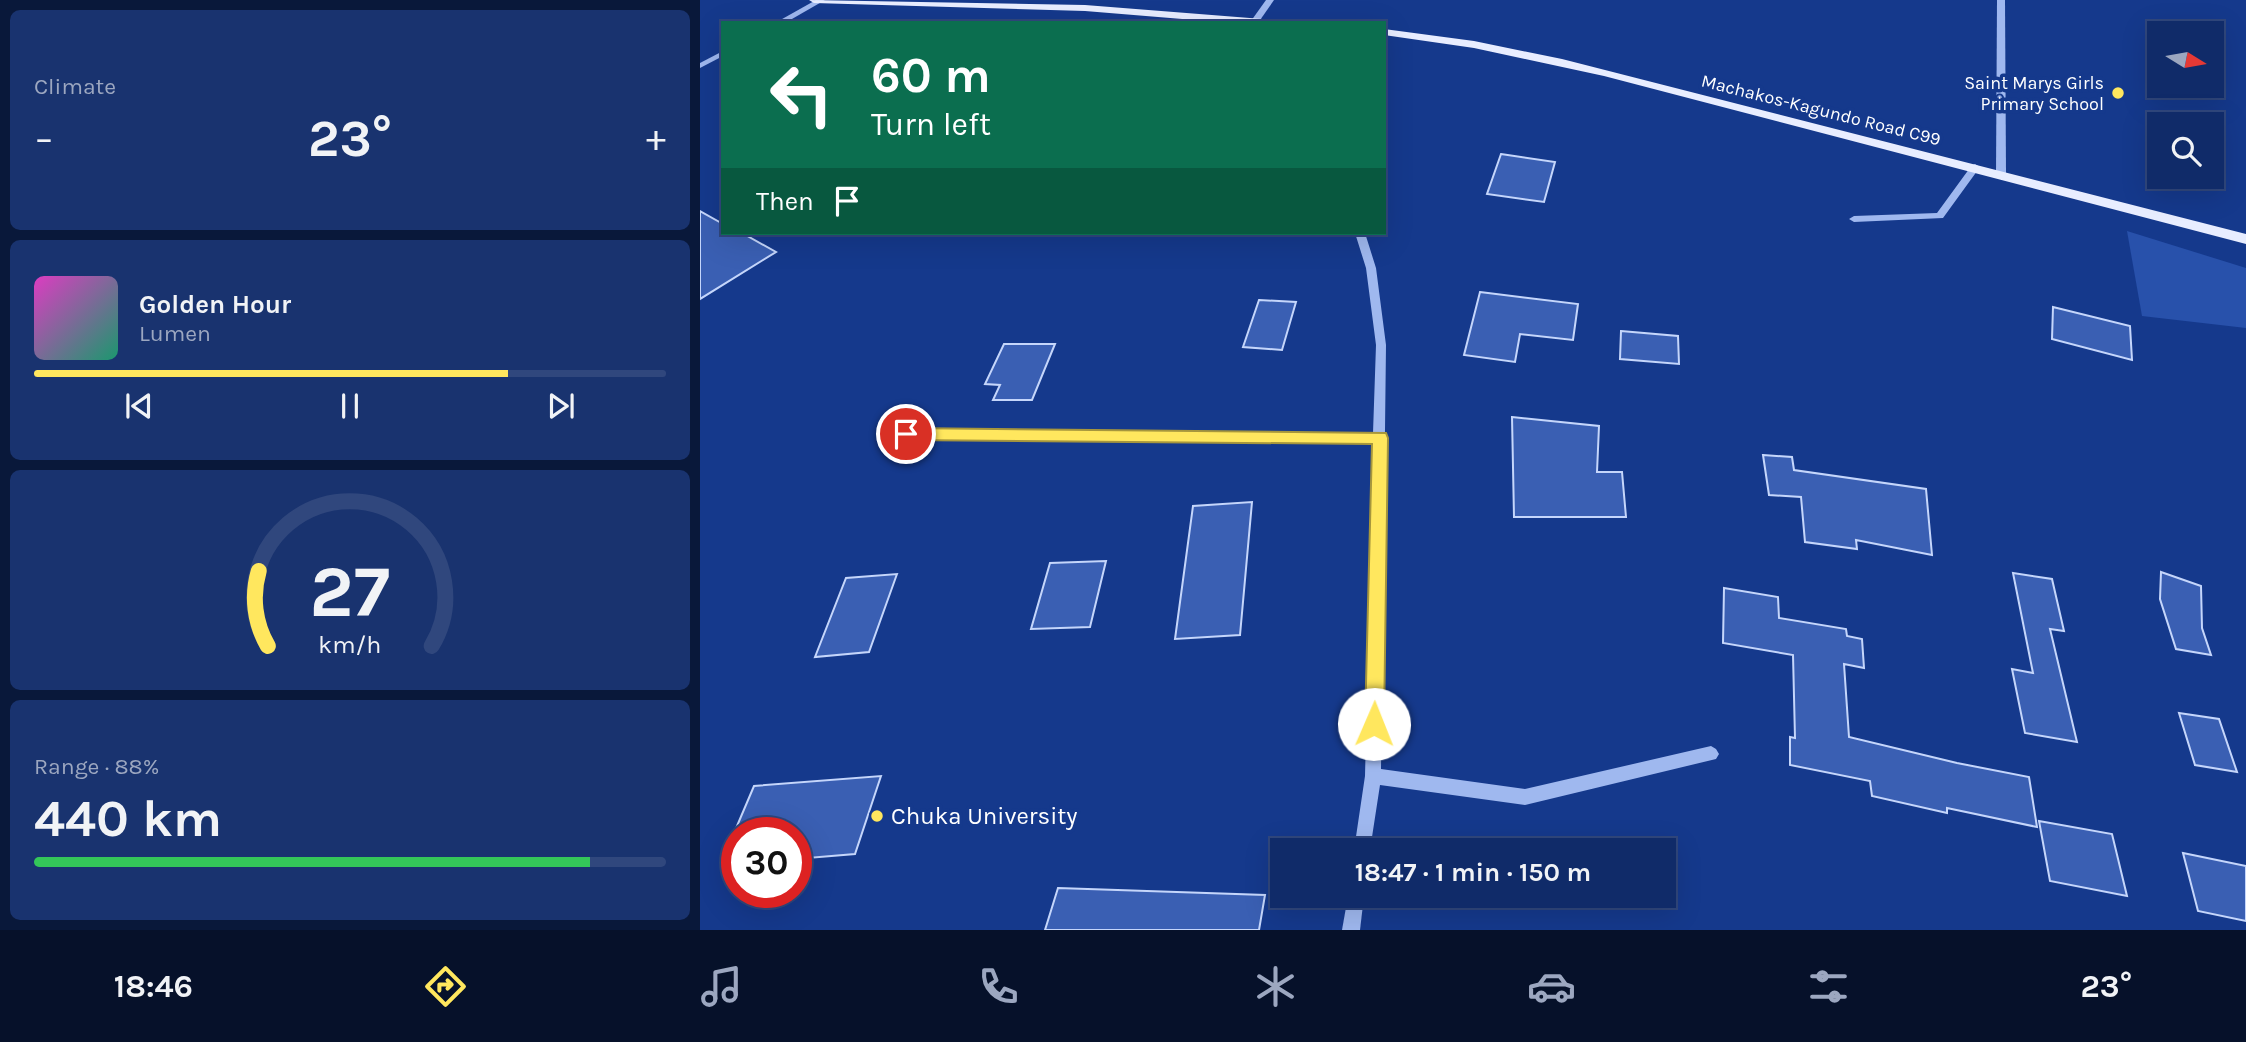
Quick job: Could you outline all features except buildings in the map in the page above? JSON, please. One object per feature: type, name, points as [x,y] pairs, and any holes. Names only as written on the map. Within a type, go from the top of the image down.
[{"type":"main road","points":[[814,0],[1085,8],[1255,21]]},
{"type":"main road","name":"Machakos-Kagundo Road C99","points":[[1386,32],[1471,43],[1562,62],[2001,173],[2246,239]]},
{"type":"street","points":[[783,21],[820,0]]},
{"type":"street","points":[[2001,0],[2001,173]]},
{"type":"street","points":[[700,66],[721,56]]},
{"type":"street","points":[[1854,219],[1940,216],[1975,167]]},
{"type":"street","points":[[1361,235],[1371,268],[1381,345],[1373,776],[1365,838]]},
{"type":"street","points":[[906,434],[1380,438]]},
{"type":"street","points":[[1373,776],[1525,797],[1711,754]]},
{"type":"street","points":[[1351,930],[1354,908]]},
{"type":"lane","points":[[1255,21],[1270,0]]},
{"type":"shaded area","points":[[2127,231],[2246,268],[2246,328],[2142,316]]},
{"type":"place","name":"Saint Marys Girls Primary School","points":[[2118,93]]},
{"type":"place","name":"Chuka University","points":[[877,816]]},
{"type":"route","points":[[906,434],[1380,438],[1374,724]]}]
